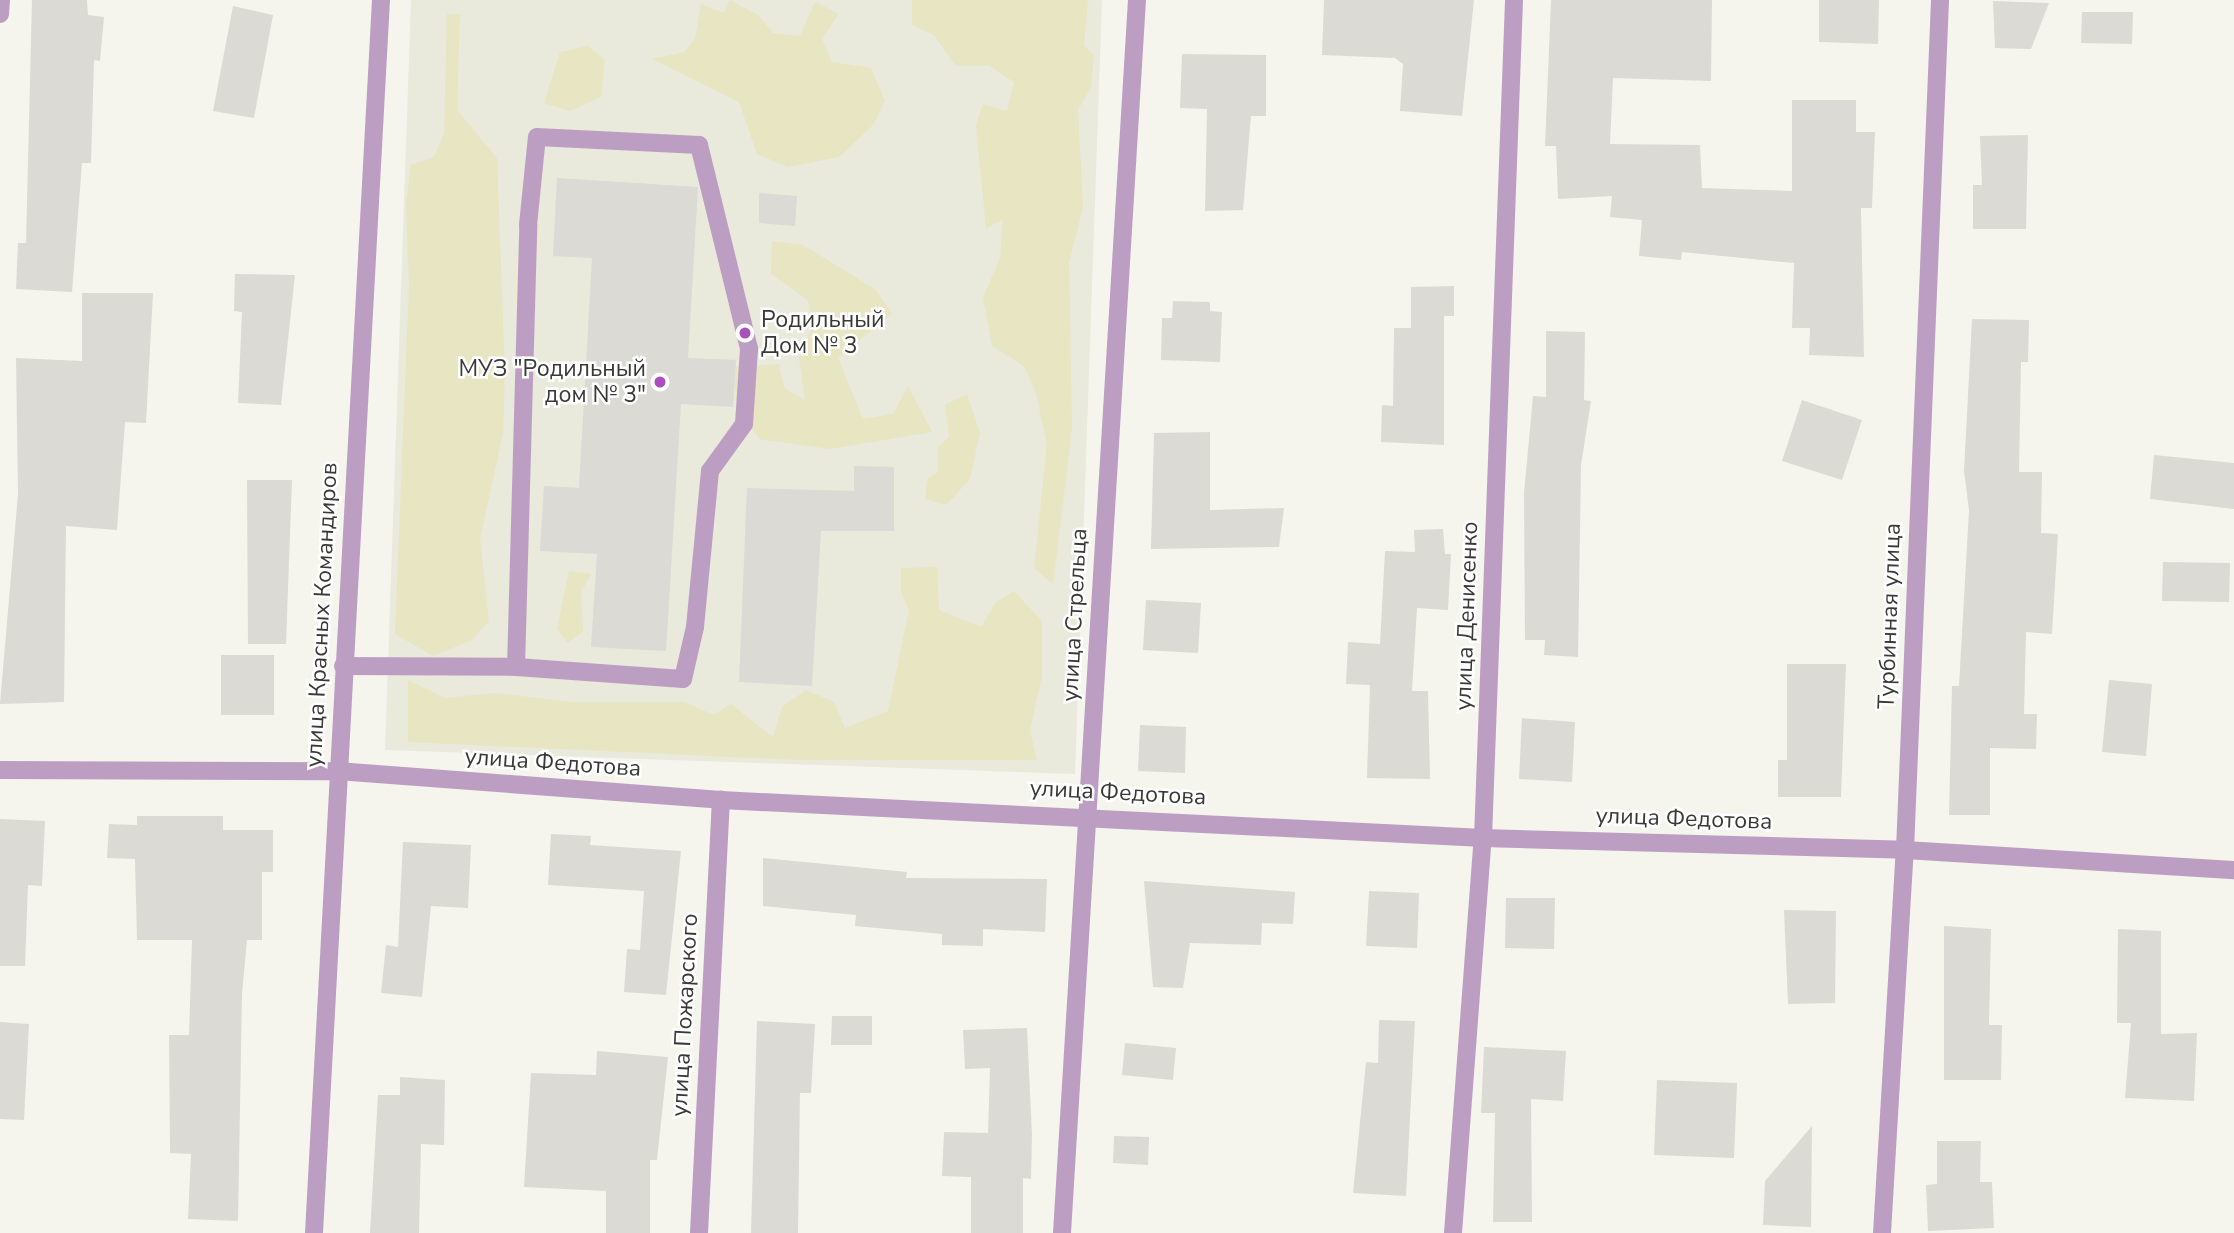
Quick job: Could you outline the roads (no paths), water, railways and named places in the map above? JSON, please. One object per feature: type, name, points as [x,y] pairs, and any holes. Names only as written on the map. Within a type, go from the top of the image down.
[{"type":"street","points":[[0,14],[1,0]]},
{"type":"street","name":"улица Красных Командиров","points":[[314,1233],[337,771],[381,0]]},
{"type":"street","name":"улица Стрельца","points":[[1062,1233],[1137,0]]},
{"type":"street","name":"улица Денисенко","points":[[1453,1233],[1483,838],[1514,0]]},
{"type":"street","name":"Турбинная улица","points":[[1882,1233],[1905,849],[1940,0]]},
{"type":"street","points":[[343,666],[516,667],[683,679],[695,627],[710,471],[744,424],[749,349],[699,145],[537,136],[528,225],[516,667]]},
{"type":"street","name":"улица Федотова","points":[[0,770],[337,771],[721,800],[1088,815],[1483,838],[1905,849],[2234,870]]},
{"type":"street","name":"улица Пожарского","points":[[699,1233],[721,800]]},
{"type":"place","name":"Родильный Дом № 3","points":[[745,333]]},
{"type":"place","name":"МУЗ \"Родильный дом № 3\"","points":[[660,382]]}]
